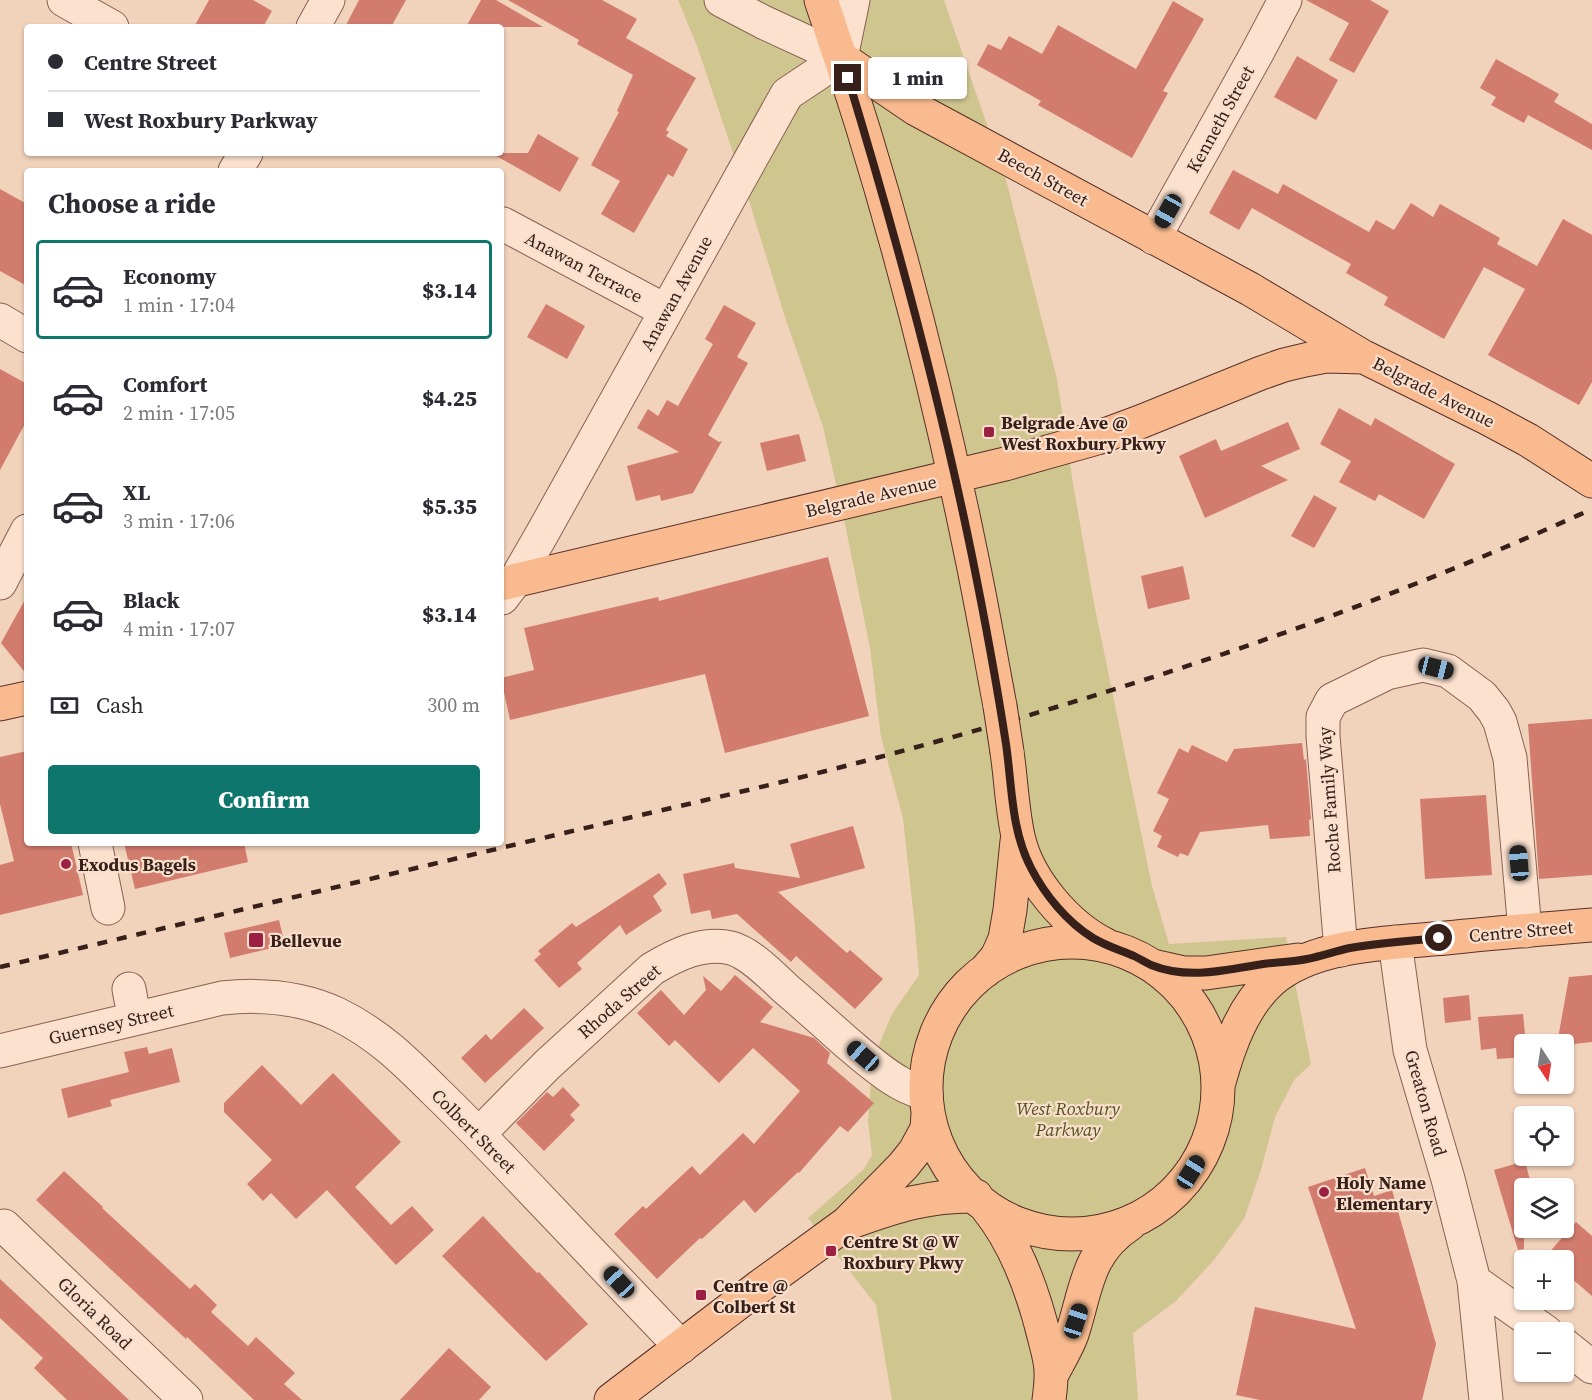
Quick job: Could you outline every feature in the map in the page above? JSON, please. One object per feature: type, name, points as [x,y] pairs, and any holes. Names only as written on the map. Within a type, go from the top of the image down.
[{"type":"main road","points":[[821,0],[866,138],[921,338],[970,549],[1000,706],[1018,836],[1026,858],[1036,878],[1059,909],[1088,935],[1151,965],[1182,992],[1195,1008],[1204,1026],[1212,1045],[1216,1066],[1217,1109],[1203,1152],[1191,1172],[1176,1190],[1112,1238],[1094,1261],[1071,1337],[1050,1388]]},
{"type":"main road","name":"Beech Street","points":[[841,58],[916,109],[1250,289],[1364,357]]},
{"type":"main road","name":"Belgrade Avenue","points":[[506,588],[954,477],[1097,438],[1261,373],[1284,365],[1326,357],[1364,357],[1528,440],[1592,481]]},
{"type":"main road","points":[[0,704],[24,699]]},
{"type":"main road","points":[[612,1400],[847,1223],[915,1151],[927,1129],[926,1076],[933,1042],[940,1025],[959,996],[997,957],[1005,939],[1018,836]]},
{"type":"main road","name":"Centre Street","points":[[1151,965],[1184,973],[1206,973],[1308,959],[1341,950],[1395,942],[1592,925]]},
{"type":"main road","points":[[984,971],[1017,953],[1054,943],[1073,942],[1111,947]]},
{"type":"main road","name":"Centre Street","points":[[1218,1086],[1230,1048],[1250,1006],[1271,982],[1288,969],[1308,959]]},
{"type":"main road","points":[[927,1103],[936,1141],[949,1168],[961,1183],[980,1200],[1013,1222],[1055,1233],[1077,1233],[1120,1226],[1140,1217]]},
{"type":"main road","points":[[847,1223],[915,1201],[937,1198],[980,1200],[1001,1227],[1025,1274],[1044,1333],[1050,1362],[1050,1388]]},
{"type":"street","points":[[64,0],[107,24]]},
{"type":"street","points":[[315,24],[328,0]]},
{"type":"street","name":"Beech Street","points":[[721,0],[841,58]]},
{"type":"street","points":[[841,58],[853,0]]},
{"type":"street","name":"Kenneth Street","points":[[1154,238],[1285,0]]},
{"type":"street","name":"Anawan Avenue","points":[[506,588],[666,311],[787,94],[841,58]]},
{"type":"street","name":"Anawan Terrace","points":[[504,225],[666,311]]},
{"type":"street","points":[[0,320],[24,334]]},
{"type":"street","points":[[0,583],[24,537]]},
{"type":"street","name":"Roche Family Way","points":[[1341,950],[1323,717],[1332,700],[1387,673],[1423,665],[1448,671],[1465,683],[1482,696],[1500,722],[1510,758],[1525,931]]},
{"type":"street","points":[[96,846],[106,898]]},
{"type":"street","name":"Greaton Road","points":[[1395,942],[1410,1050],[1448,1179],[1474,1281],[1486,1400]]},
{"type":"street","name":"Rhoda Street","points":[[479,1134],[548,1065],[652,969],[690,950],[712,947],[731,948],[745,954],[863,1056],[927,1103]]},
{"type":"street","name":"Colbert Street","points":[[222,998],[262,996],[316,1005],[369,1032],[394,1051],[479,1134],[681,1347]]},
{"type":"street","name":"Guernsey Street","points":[[0,1050],[222,998]]},
{"type":"street","name":"Gloria Road","points":[[4,1226],[186,1400]]},
{"type":"street","points":[[1474,1281],[1532,1322]]},
{"type":"street","points":[[1574,1353],[1592,1367]]},
{"type":"green space","name":"West Roxbury Parkway","points":[[678,0],[944,0],[1006,180],[1057,379],[1094,603],[1152,886],[1169,944],[1286,937],[1311,1064],[1294,1080],[1275,1117],[1261,1170],[1244,1219],[1214,1260],[1176,1301],[1133,1333],[1138,1400],[892,1400],[876,1305],[808,1218],[864,1169],[872,1155],[868,1121],[876,1052],[892,1014],[919,975],[915,928],[903,818],[881,737],[870,648],[823,427],[697,46]]},
{"type":"building","points":[[209,0],[253,0],[272,11],[265,24],[196,24]]},
{"type":"building","points":[[359,0],[406,0],[393,24],[347,24]]},
{"type":"building","points":[[481,0],[496,0],[543,27],[504,27],[504,24],[468,24]]},
{"type":"building","points":[[508,0],[602,0],[637,19],[626,38],[696,78],[666,130],[669,132],[666,136],[688,149],[673,177],[668,174],[634,233],[601,214],[620,181],[591,165],[619,112],[617,111],[633,75],[577,44],[579,40]]},
{"type":"building","points":[[1306,0],[1370,0],[1389,11],[1354,73],[1329,60],[1349,23]]},
{"type":"building","points":[[1173,1],[1204,19],[1163,91],[1168,93],[1132,158],[1038,105],[1041,101],[977,65],[988,44],[1001,50],[1009,36],[1042,54],[1058,25],[1136,69]]},
{"type":"building","points":[[1297,56],[1338,80],[1316,120],[1274,97]]},
{"type":"building","points":[[1496,59],[1559,94],[1554,102],[1592,124],[1592,150],[1528,115],[1524,123],[1491,105],[1496,97],[1480,88]]},
{"type":"building","points":[[538,134],[579,158],[560,192],[496,156],[504,156],[504,153],[528,153]]},
{"type":"building","points":[[1233,170],[1278,194],[1283,184],[1369,232],[1376,220],[1394,230],[1411,203],[1433,217],[1440,204],[1500,238],[1497,244],[1537,266],[1563,219],[1592,235],[1592,382],[1579,405],[1488,355],[1525,289],[1484,267],[1444,339],[1384,305],[1388,297],[1346,273],[1351,264],[1252,208],[1239,230],[1209,213]]},
{"type":"building","points":[[0,189],[24,202],[24,284],[0,271]]},
{"type":"building","points":[[546,304],[585,326],[567,359],[527,337]]},
{"type":"building","points":[[724,305],[756,323],[737,357],[748,363],[708,435],[719,442],[722,441],[693,493],[661,501],[660,495],[636,501],[627,466],[679,452],[637,428],[648,409],[658,416],[667,400],[678,406],[713,344],[705,339]]},
{"type":"building","points":[[0,369],[24,382],[24,426],[0,470]]},
{"type":"building","points":[[1339,408],[1371,426],[1375,418],[1455,464],[1424,519],[1379,494],[1375,501],[1339,482],[1351,461],[1320,444]]},
{"type":"building","points":[[1288,422],[1300,449],[1261,466],[1288,480],[1205,518],[1179,456],[1216,439],[1221,451]]},
{"type":"building","points":[[799,434],[806,461],[767,471],[760,443]]},
{"type":"building","points":[[1314,495],[1337,508],[1314,548],[1291,536]]},
{"type":"building","points":[[828,557],[869,716],[725,753],[705,674],[510,720],[504,692],[504,677],[534,670],[524,628],[658,597],[659,601]]},
{"type":"building","points":[[1183,566],[1190,599],[1148,609],[1141,576]]},
{"type":"building","points":[[24,601],[24,671],[1,643]]},
{"type":"building","points":[[1592,719],[1592,875],[1539,879],[1528,724]]},
{"type":"building","points":[[1302,743],[1304,760],[1306,759],[1311,819],[1309,820],[1310,836],[1270,839],[1268,825],[1200,832],[1188,856],[1180,853],[1178,857],[1157,847],[1162,836],[1153,831],[1169,799],[1157,793],[1179,748],[1188,753],[1192,745],[1227,762],[1234,749]]},
{"type":"building","points":[[24,752],[24,846],[72,846],[83,895],[0,915],[0,865],[14,861],[0,804],[0,757]]},
{"type":"building","points":[[1486,795],[1492,875],[1425,879],[1420,799]]},
{"type":"building","points":[[853,826],[865,868],[778,892],[847,953],[850,950],[883,979],[855,1009],[796,956],[791,962],[737,914],[712,919],[710,910],[691,914],[683,874],[734,863],[735,868],[800,878],[790,844]]},
{"type":"building","points":[[125,846],[245,846],[248,862],[135,889]]},
{"type":"building","points":[[659,873],[667,884],[653,896],[662,911],[626,935],[620,925],[577,963],[582,969],[559,988],[534,960],[541,954],[538,951],[572,923],[576,927]]},
{"type":"building","points":[[279,920],[285,945],[230,958],[224,933]]},
{"type":"building","points":[[735,975],[773,1007],[760,1022],[814,1038],[830,1053],[827,1063],[874,1103],[848,1132],[840,1126],[799,1173],[755,1213],[744,1200],[657,1279],[614,1234],[643,1206],[646,1209],[692,1166],[700,1175],[743,1133],[754,1144],[800,1091],[753,1048],[719,1083],[675,1040],[669,1046],[637,1013],[661,990],[684,1015],[706,990],[703,976],[721,991]]},
{"type":"building","points":[[1592,975],[1592,1042],[1574,1044],[1574,1034],[1559,1034],[1569,977]]},
{"type":"building","points":[[1469,995],[1471,1020],[1445,1023],[1443,998]]},
{"type":"building","points":[[524,1008],[544,1028],[485,1083],[461,1058],[486,1034],[491,1040]]},
{"type":"building","points":[[1523,1014],[1525,1034],[1514,1034],[1514,1058],[1497,1059],[1496,1048],[1481,1050],[1478,1017]]},
{"type":"building","points":[[147,1047],[149,1054],[172,1048],[180,1082],[110,1100],[112,1106],[68,1118],[61,1089],[129,1072],[124,1052]]},
{"type":"building","points":[[262,1065],[301,1105],[333,1073],[401,1142],[355,1187],[391,1225],[412,1206],[434,1230],[396,1265],[327,1190],[296,1219],[271,1193],[263,1201],[247,1184],[272,1160],[224,1112],[224,1103]]},
{"type":"building","points":[[563,1087],[580,1105],[570,1115],[575,1120],[544,1151],[516,1123],[547,1092],[553,1097]]},
{"type":"building","points":[[1514,1164],[1526,1166],[1529,1178],[1514,1178],[1514,1237],[1494,1170]]},
{"type":"building","points":[[1365,1168],[1374,1196],[1392,1190],[1436,1344],[1422,1400],[1260,1400],[1236,1395],[1255,1307],[1356,1329],[1308,1187]]},
{"type":"building","points":[[64,1171],[190,1289],[195,1284],[217,1305],[211,1312],[248,1346],[256,1337],[295,1373],[284,1384],[302,1400],[254,1400],[36,1200]]},
{"type":"building","points":[[483,1216],[588,1324],[546,1361],[442,1256]]},
{"type":"building","points":[[1576,1222],[1592,1236],[1592,1296],[1574,1280],[1574,1250],[1551,1250],[1562,1238],[1574,1238]]},
{"type":"building","points":[[1514,1238],[1524,1238],[1524,1249],[1518,1250]]},
{"type":"building","points":[[0,1279],[129,1400],[67,1400],[34,1368],[43,1358],[0,1318]]},
{"type":"building","points":[[449,1348],[491,1387],[479,1400],[400,1400]]},
{"type":"railway","points":[[0,967],[758,788],[967,733],[1149,678],[1329,617],[1505,547],[1592,509]]},
{"type":"place","name":"Belgrade Ave @ West Roxbury Pkwy","points":[[989,432]]},
{"type":"place","name":"Exodus Bagels","points":[[66,864]]},
{"type":"place","name":"Bellevue","points":[[256,940]]},
{"type":"place","name":"Holy Name Elementary","points":[[1324,1192]]},
{"type":"place","name":"Centre St @ W Roxbury Pkwy","points":[[831,1251]]},
{"type":"place","name":"Centre @ Colbert St","points":[[701,1295]]},
{"type":"route","points":[[848,78],[898,251],[945,436],[970,549],[1000,706],[1018,836],[1026,858],[1044,890],[1059,909],[1094,939],[1151,965],[1184,973],[1225,971],[1308,959],[1350,948],[1439,938]]}]
